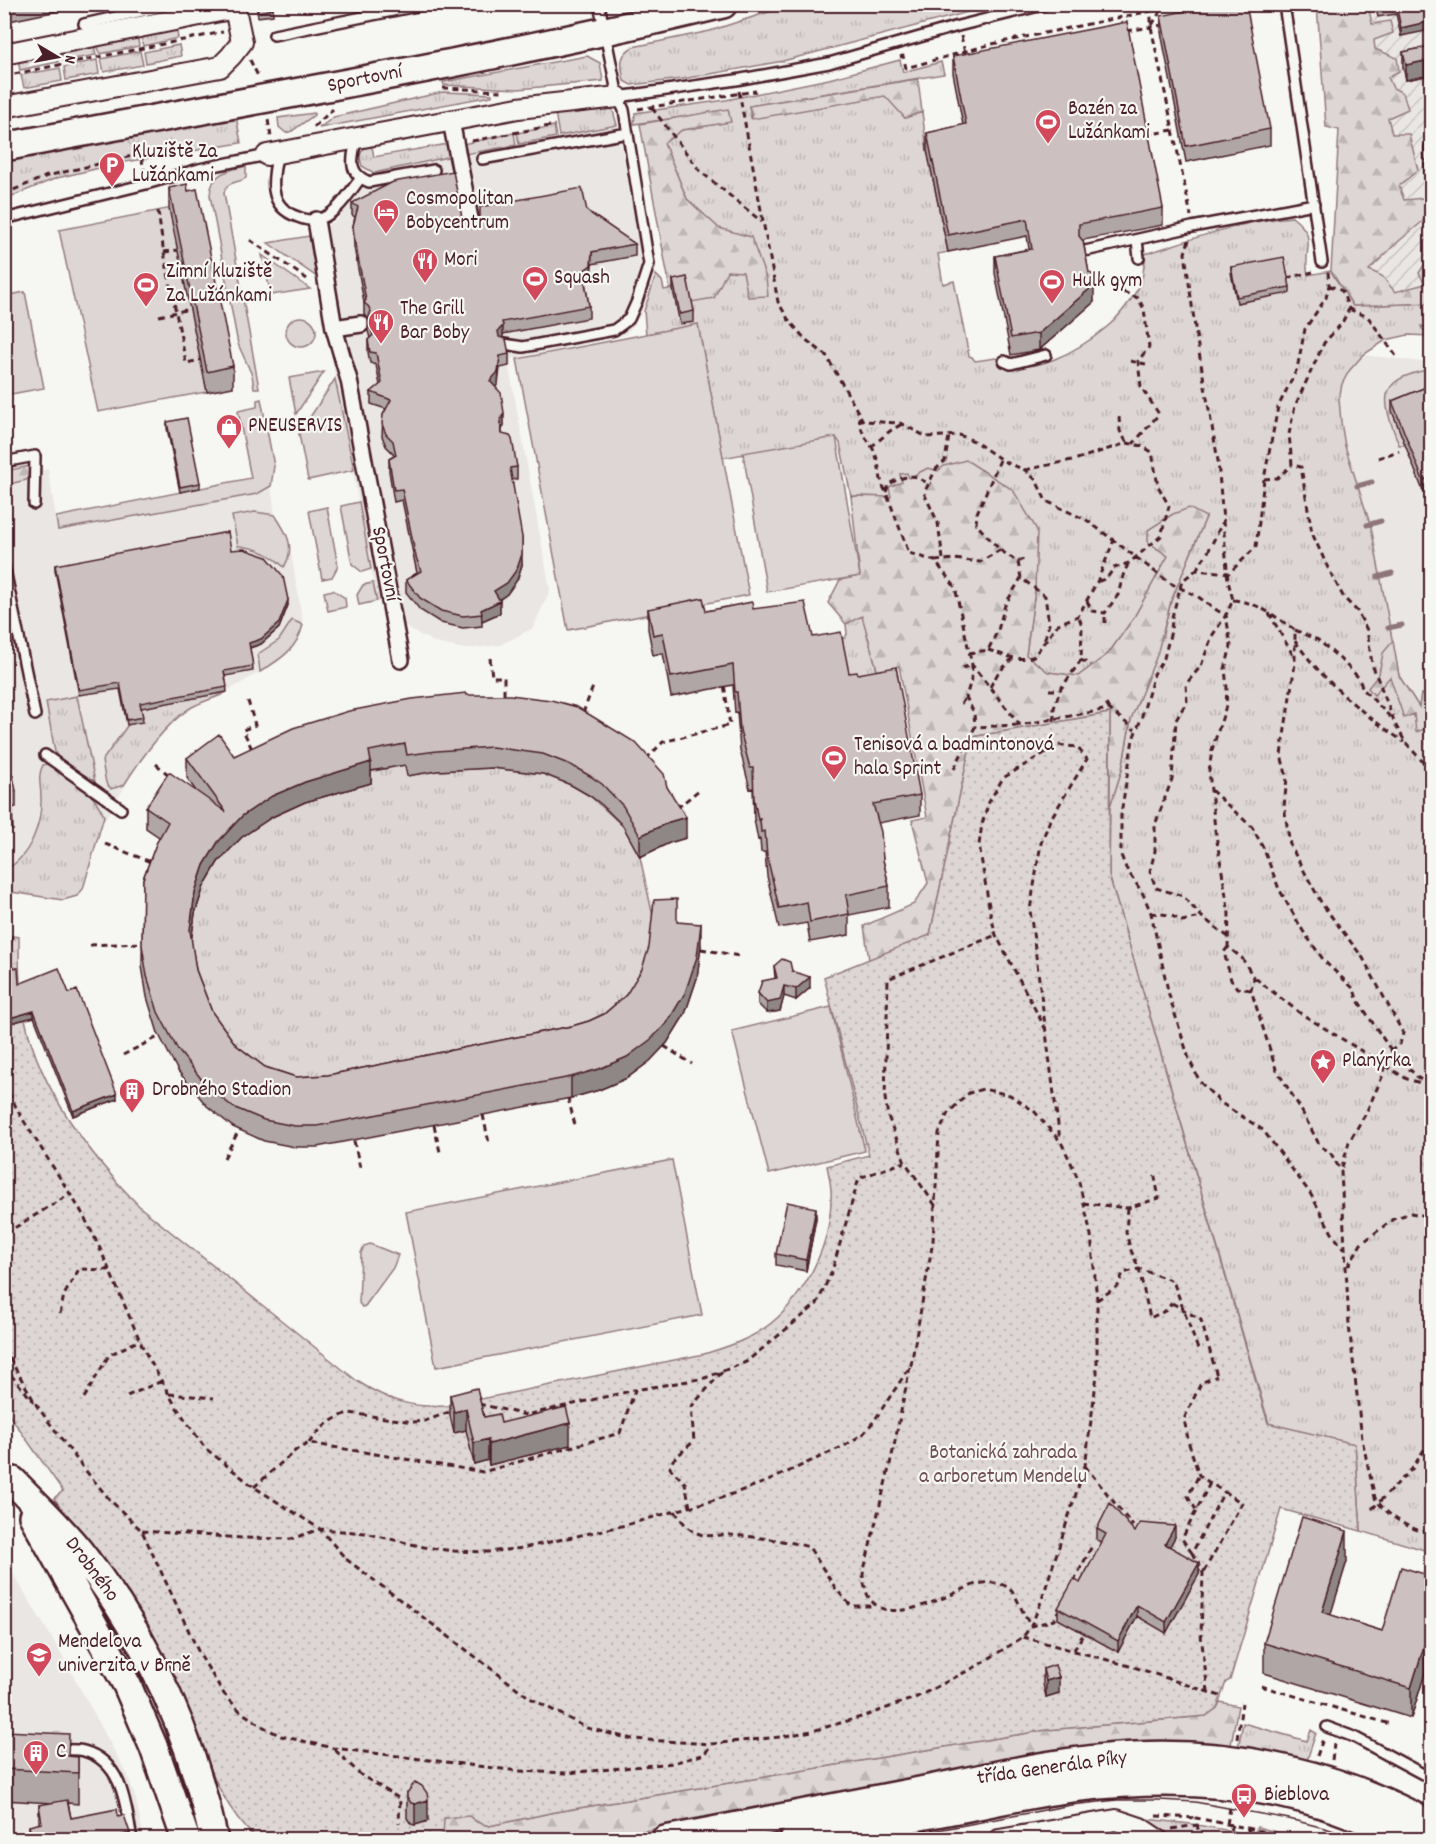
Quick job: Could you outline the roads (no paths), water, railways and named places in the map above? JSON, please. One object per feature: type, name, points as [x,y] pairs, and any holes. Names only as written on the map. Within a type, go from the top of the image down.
[{"type":"main road","name":"Sportovní","points":[[4,147],[605,33],[723,4]]},
{"type":"main road","name":"Drobného","points":[[9,1474],[78,1550],[113,1597],[142,1643],[167,1695],[203,1791],[214,1839]]},
{"type":"main road","name":"Drobného","points":[[9,1474],[127,1685],[154,1748],[186,1839]]},
{"type":"main road","name":"třída Generála Píky","points":[[665,1839],[1015,1772],[1135,1756],[1234,1759],[1294,1771],[1344,1785],[1390,1804],[1431,1826]]},
{"type":"main road","name":"třída Generála Píky","points":[[794,1839],[1078,1787],[1133,1782],[1187,1781],[1245,1786],[1292,1795],[1382,1826],[1406,1839]]},
{"type":"main road","points":[[203,1791],[233,1839]]},
{"type":"street","points":[[4,54],[234,6],[241,36],[220,68],[4,108]]},
{"type":"street","points":[[273,154],[518,108],[621,104]]},
{"type":"street","points":[[451,121],[471,224]]},
{"type":"street","name":"Sportovní","points":[[316,220],[334,328],[349,380],[401,660]]},
{"type":"street","points":[[334,328],[361,324]]},
{"type":"street","points":[[999,1839],[1116,1820],[1140,1828],[1158,1839]]},
{"type":"lane","points":[[84,24],[174,4]]},
{"type":"lane","points":[[274,35],[427,4]]},
{"type":"lane","points":[[504,344],[523,347],[614,330],[628,319],[637,302],[649,264],[628,133],[599,4]]},
{"type":"lane","points":[[621,104],[829,63],[958,26],[1047,4]]},
{"type":"lane","points":[[1284,4],[1322,262]]},
{"type":"lane","points":[[482,159],[628,133]]},
{"type":"lane","points":[[356,140],[352,161],[354,172],[360,179],[377,182],[434,170]]},
{"type":"lane","points":[[4,219],[147,184],[199,168],[273,154],[273,192],[277,201],[292,215],[307,220],[316,220],[336,208],[360,179]]},
{"type":"lane","points":[[1085,251],[1192,227],[1314,204]]},
{"type":"lane","points":[[1137,240],[1139,258]]},
{"type":"lane","points":[[1004,362],[1011,364],[1046,356]]},
{"type":"lane","points":[[4,462],[35,456],[34,504]]},
{"type":"lane","points":[[4,565],[35,715]]},
{"type":"lane","points":[[45,755],[121,809]]},
{"type":"lane","points":[[1327,1727],[1353,1737],[1431,1779]]},
{"type":"lane","points":[[45,1749],[82,1750],[97,1756],[113,1770],[123,1791],[132,1839]]},
{"type":"waterway","points":[[1357,486],[1372,482]]},
{"type":"waterway","points":[[1367,525],[1381,521]]},
{"type":"waterway","points":[[1378,577],[1392,573]]},
{"type":"waterway","points":[[1388,628],[1402,625]]},
{"type":"tram line","points":[[885,1840],[1071,1805],[1117,1800],[1195,1802],[1289,1819],[1360,1840]]},
{"type":"place","name":"Bazén za Lužánkami","points":[[1048,145]]},
{"type":"place","name":"Kluziště Za Lužánkami","points":[[112,188]]},
{"type":"place","name":"Cosmopolitan Bobycentrum","points":[[386,235]]},
{"type":"place","name":"Mori","points":[[425,284]]},
{"type":"place","name":"Squash","points":[[535,302]]},
{"type":"place","name":"Hulk gym","points":[[1052,305]]},
{"type":"place","name":"Zimní kluziště Za Lužánkami","points":[[146,308]]},
{"type":"place","name":"The Grill Bar Boby","points":[[381,345]]},
{"type":"place","name":"PNEUSERVIS","points":[[229,450]]},
{"type":"place","name":"Tenisová a badmintonová hala Sprint","points":[[834,781]]},
{"type":"place","name":"Planýrka","points":[[1323,1085]]},
{"type":"place","name":"Drobného Stadion","points":[[132,1114]]},
{"type":"place","name":"Mendelova univerzita v Brně","points":[[39,1678]]},
{"type":"place","name":"C","points":[[36,1776]]},
{"type":"place","name":"Bieblova","points":[[1244,1819]]},
{"type":"park label","name":"Botanická zahrada a arboretum Mendelu","points":[[1003,1466]]}]
